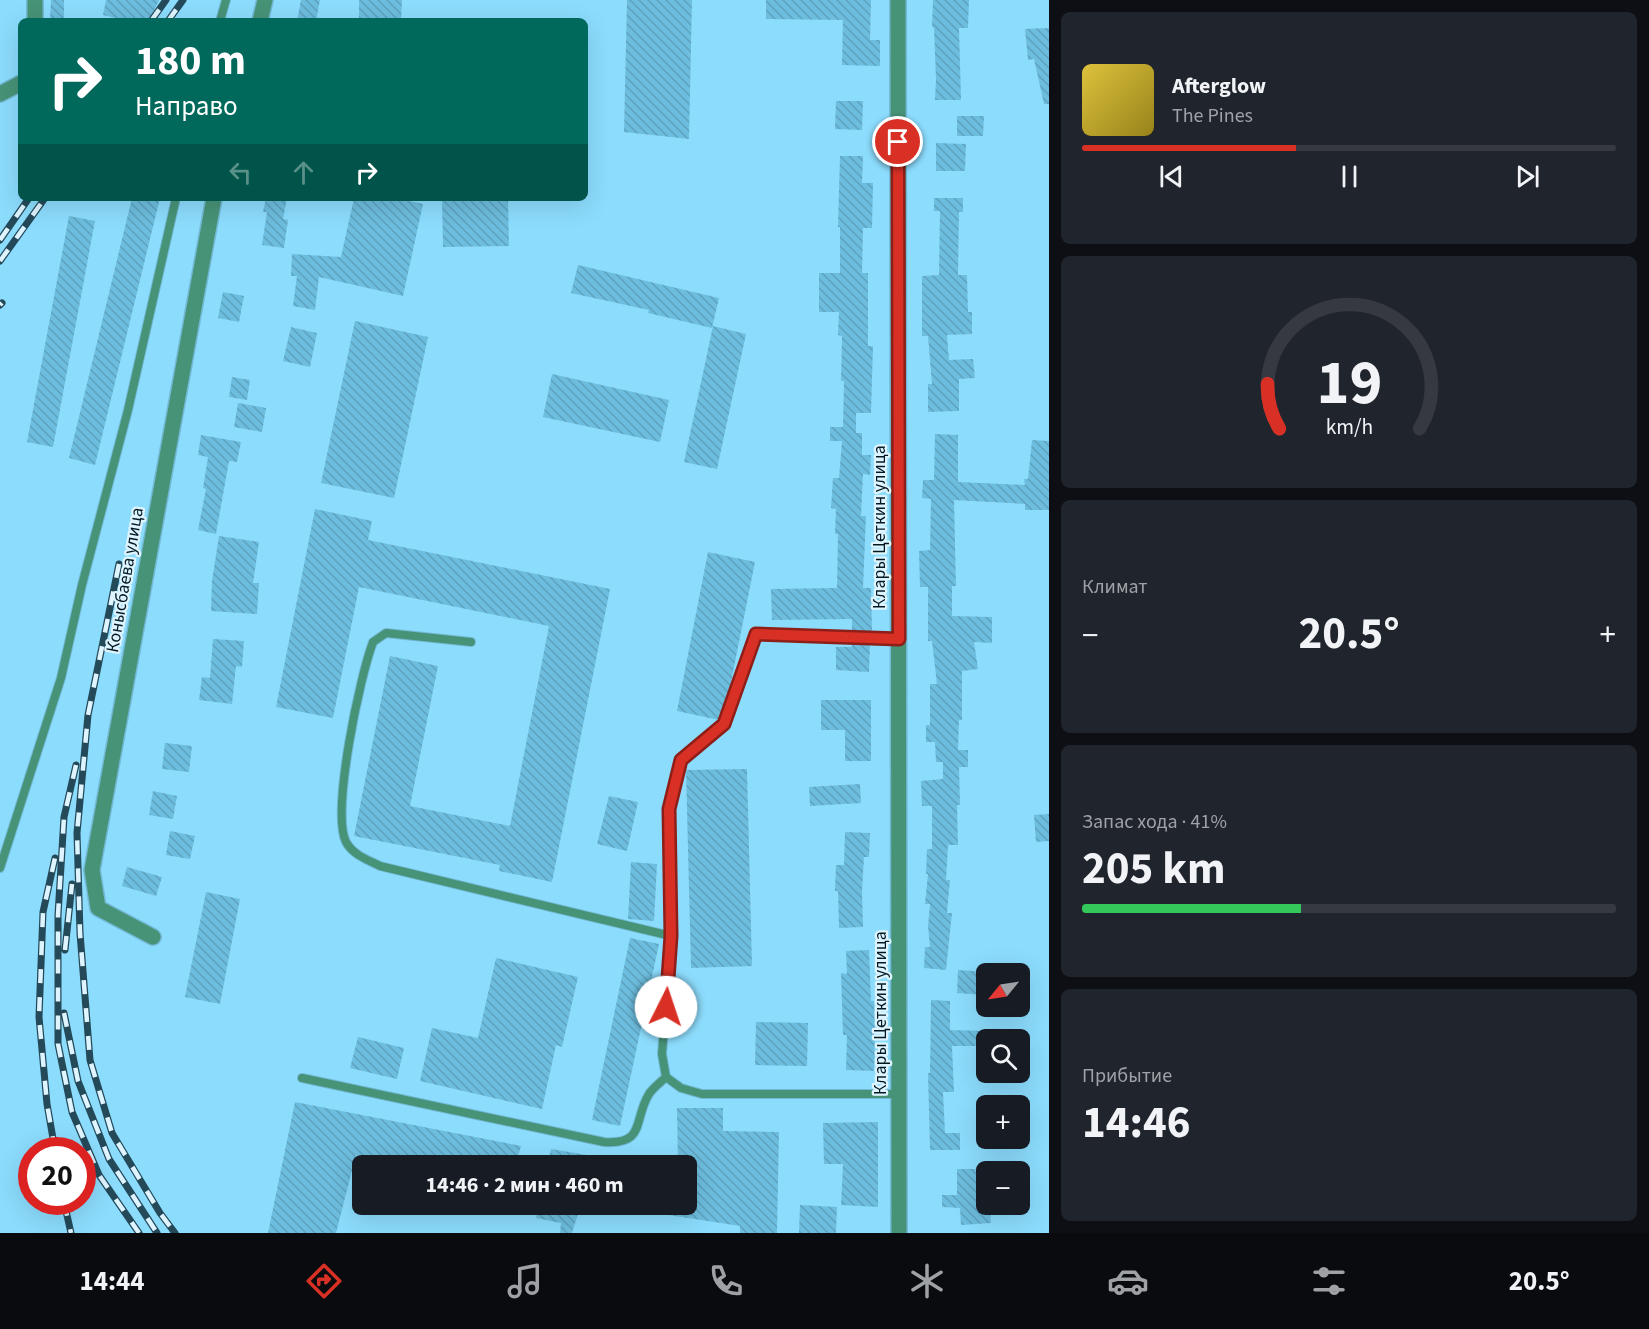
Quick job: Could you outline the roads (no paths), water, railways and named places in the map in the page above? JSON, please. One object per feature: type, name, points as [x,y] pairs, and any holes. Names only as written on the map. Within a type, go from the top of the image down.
[{"type":"street","points":[[35,0],[35,18]]},
{"type":"street","points":[[261,18],[266,0]]},
{"type":"street","name":"Клары Цеткин улица","points":[[898,0],[900,1233]]},
{"type":"street","points":[[0,94],[18,85]]},
{"type":"street","name":"Конысбаева улица","points":[[153,937],[98,908],[92,870],[213,201]]},
{"type":"lane","points":[[221,18],[226,0]]},
{"type":"lane","points":[[0,868],[61,678],[82,585],[128,410],[175,201]]},
{"type":"lane","points":[[471,642],[386,633],[373,642],[346,758],[342,820],[346,843],[359,856],[380,866],[671,936]]},
{"type":"lane","points":[[899,639],[756,634],[724,724],[681,760],[669,809],[671,936],[662,1054],[666,1077],[681,1088],[702,1094],[900,1094]]},
{"type":"lane","points":[[302,1078],[604,1142],[620,1143],[633,1136],[649,1094],[666,1077]]},
{"type":"railway","points":[[153,18],[166,0]]},
{"type":"railway","points":[[170,18],[183,0]]},
{"type":"railway","points":[[0,240],[27,201]]},
{"type":"railway","points":[[0,261],[43,201]]},
{"type":"railway","points":[[119,564],[88,715],[77,833],[80,933],[90,1060],[112,1133],[160,1213],[175,1233]]},
{"type":"railway","points":[[76,765],[64,817],[58,915],[58,1044],[72,1112],[99,1175],[139,1233]]},
{"type":"railway","points":[[53,1137],[47,1104],[39,1017],[43,912],[55,858]]},
{"type":"railway","points":[[65,950],[72,884]]},
{"type":"railway","points":[[64,1013],[78,1081],[109,1159],[157,1233]]},
{"type":"railway","points":[[67,1215],[71,1233]]}]
